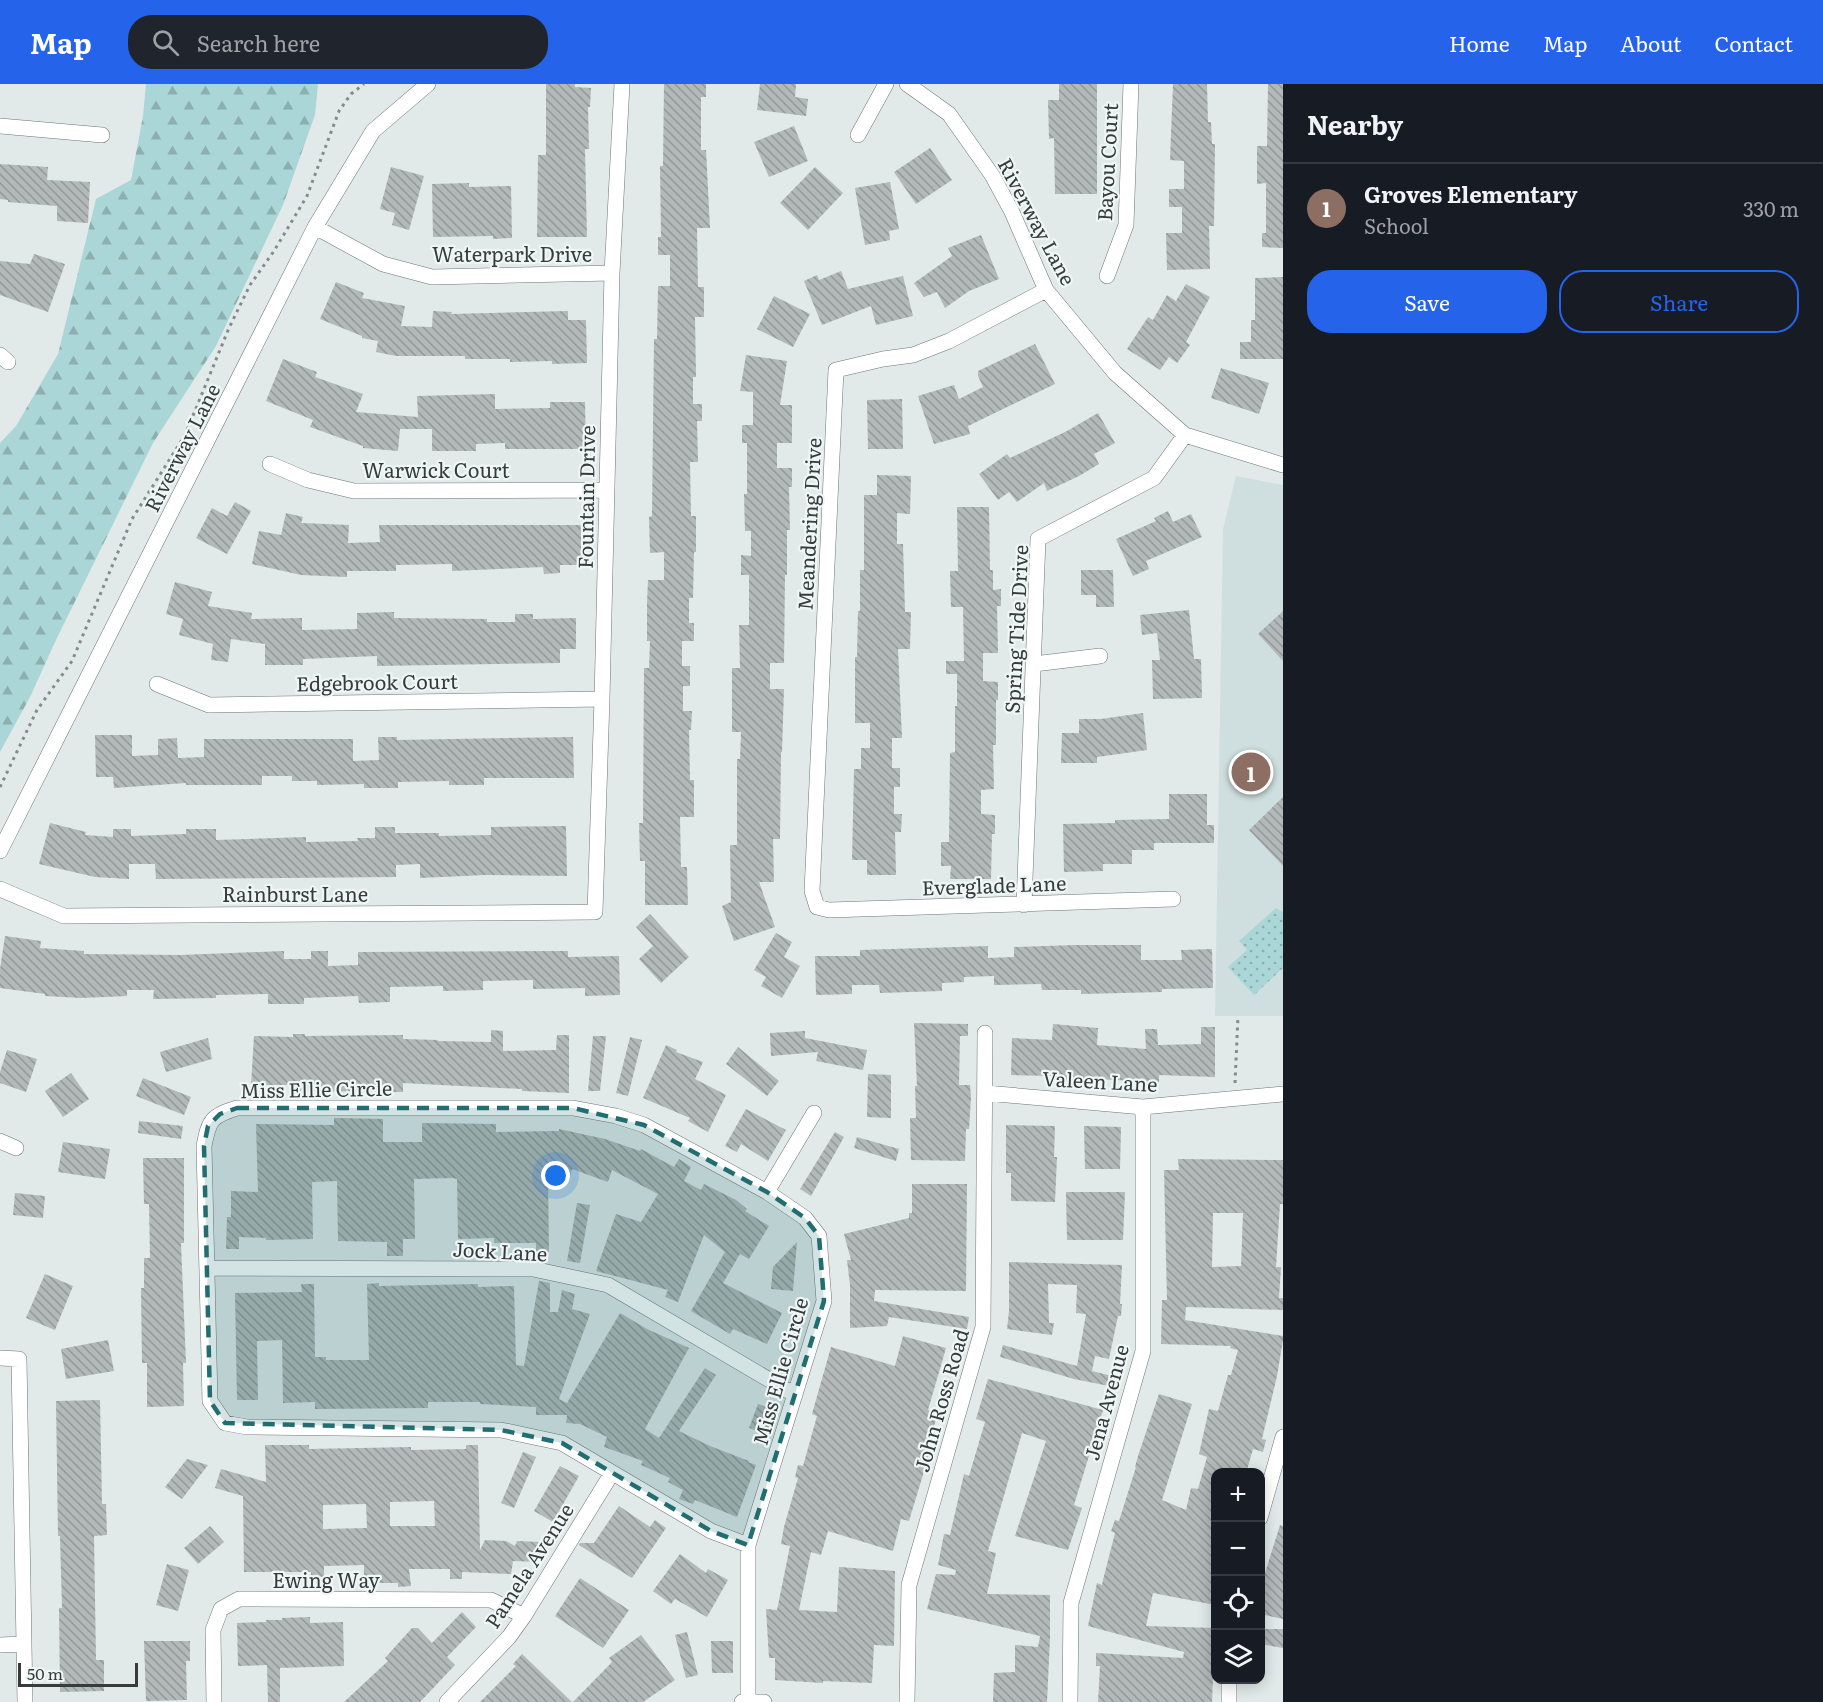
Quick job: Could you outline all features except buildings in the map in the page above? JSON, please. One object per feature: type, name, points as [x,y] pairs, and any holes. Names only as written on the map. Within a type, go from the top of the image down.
[{"type":"street","name":"Riverway Lane","points":[[0,851],[315,227],[373,131],[428,84]]},
{"type":"street","name":"Fountain Drive","points":[[595,912],[612,273],[622,84]]},
{"type":"street","points":[[858,135],[886,84]]},
{"type":"street","name":"Riverway Lane","points":[[907,84],[949,114],[992,175],[1012,212],[1046,290],[1115,373],[1185,435],[1283,465]]},
{"type":"street","name":"Bayou Court","points":[[1107,276],[1126,225],[1131,84]]},
{"type":"street","points":[[0,126],[102,135]]},
{"type":"street","name":"Waterpark Drive","points":[[315,227],[383,264],[432,277],[612,273]]},
{"type":"street","name":"Meandering Drive","points":[[817,907],[812,891],[836,370],[883,359],[913,355],[949,341],[1046,290]]},
{"type":"street","name":"Spring Tide Drive","points":[[1024,905],[1038,538],[1155,478],[1185,435]]},
{"type":"street","name":"Warwick Court","points":[[270,464],[308,480],[354,491],[606,490]]},
{"type":"street","points":[[1034,664],[1101,656]]},
{"type":"street","name":"Edgebrook Court","points":[[157,684],[209,705],[602,699]]},
{"type":"street","name":"Rainburst Lane","points":[[0,889],[64,916],[595,912]]},
{"type":"street","name":"Everglade Lane","points":[[817,907],[829,910],[1173,899]]},
{"type":"street","name":"John Ross Road","points":[[907,1702],[909,1585],[983,1327],[985,1034]]},
{"type":"street","name":"Valeen Lane","points":[[986,1093],[1143,1107],[1283,1094]]},
{"type":"street","name":"Jena Avenue","points":[[1070,1702],[1071,1603],[1143,1351],[1143,1107]]},
{"type":"street","name":"Miss Ellie Circle","points":[[748,1545],[711,1532],[562,1443],[501,1430],[247,1427],[225,1423],[210,1401],[204,1146],[208,1125],[220,1114],[237,1108],[573,1108],[616,1116],[644,1125],[767,1192],[805,1218],[819,1236],[824,1301],[748,1545],[748,1701]]},
{"type":"street","points":[[767,1192],[814,1113]]},
{"type":"street","points":[[0,1142],[16,1148]]},
{"type":"street","name":"Jock Lane","points":[[207,1268],[533,1269],[608,1285],[795,1395]]},
{"type":"street","points":[[0,1358],[19,1359],[25,1702]]},
{"type":"street","points":[[1265,1500],[1283,1437]]},
{"type":"street","name":"Pamela Avenue","points":[[447,1702],[508,1637],[524,1616],[612,1473]]},
{"type":"street","name":"Ewing Way","points":[[214,1702],[213,1630],[221,1609],[239,1599],[491,1600],[524,1616]]},
{"type":"street","points":[[0,1645],[24,1644]]},
{"type":"street","points":[[1229,1684],[1229,1702]]},
{"type":"street","points":[[742,1702],[764,1702]]},
{"type":"path","points":[[0,787],[37,710],[72,661],[132,519],[185,435],[250,285],[280,243],[307,196],[339,111],[351,94],[364,84]]},
{"type":"path","points":[[1234,1088],[1238,1016]]},
{"type":"highlighted area","points":[[237,1108],[573,1108],[644,1125],[767,1192],[805,1218],[819,1236],[824,1301],[748,1545],[711,1531],[562,1443],[501,1430],[225,1423],[210,1401],[204,1146],[208,1126],[220,1114]]},
{"type":"shaded area","points":[[1236,476],[1283,485],[1283,1016],[1215,1016],[1223,529]]},
{"type":"green space","points":[[146,84],[318,84],[315,115],[283,205],[216,346],[153,443],[30,697],[0,752],[0,443],[16,426],[58,354],[96,199],[131,180],[143,116]]},
{"type":"green space","points":[[1276,908],[1283,912],[1283,968],[1254,995],[1228,967],[1247,950],[1239,941]]},
{"type":"place","name":"Groves Elementary","points":[[1251,772]]}]
